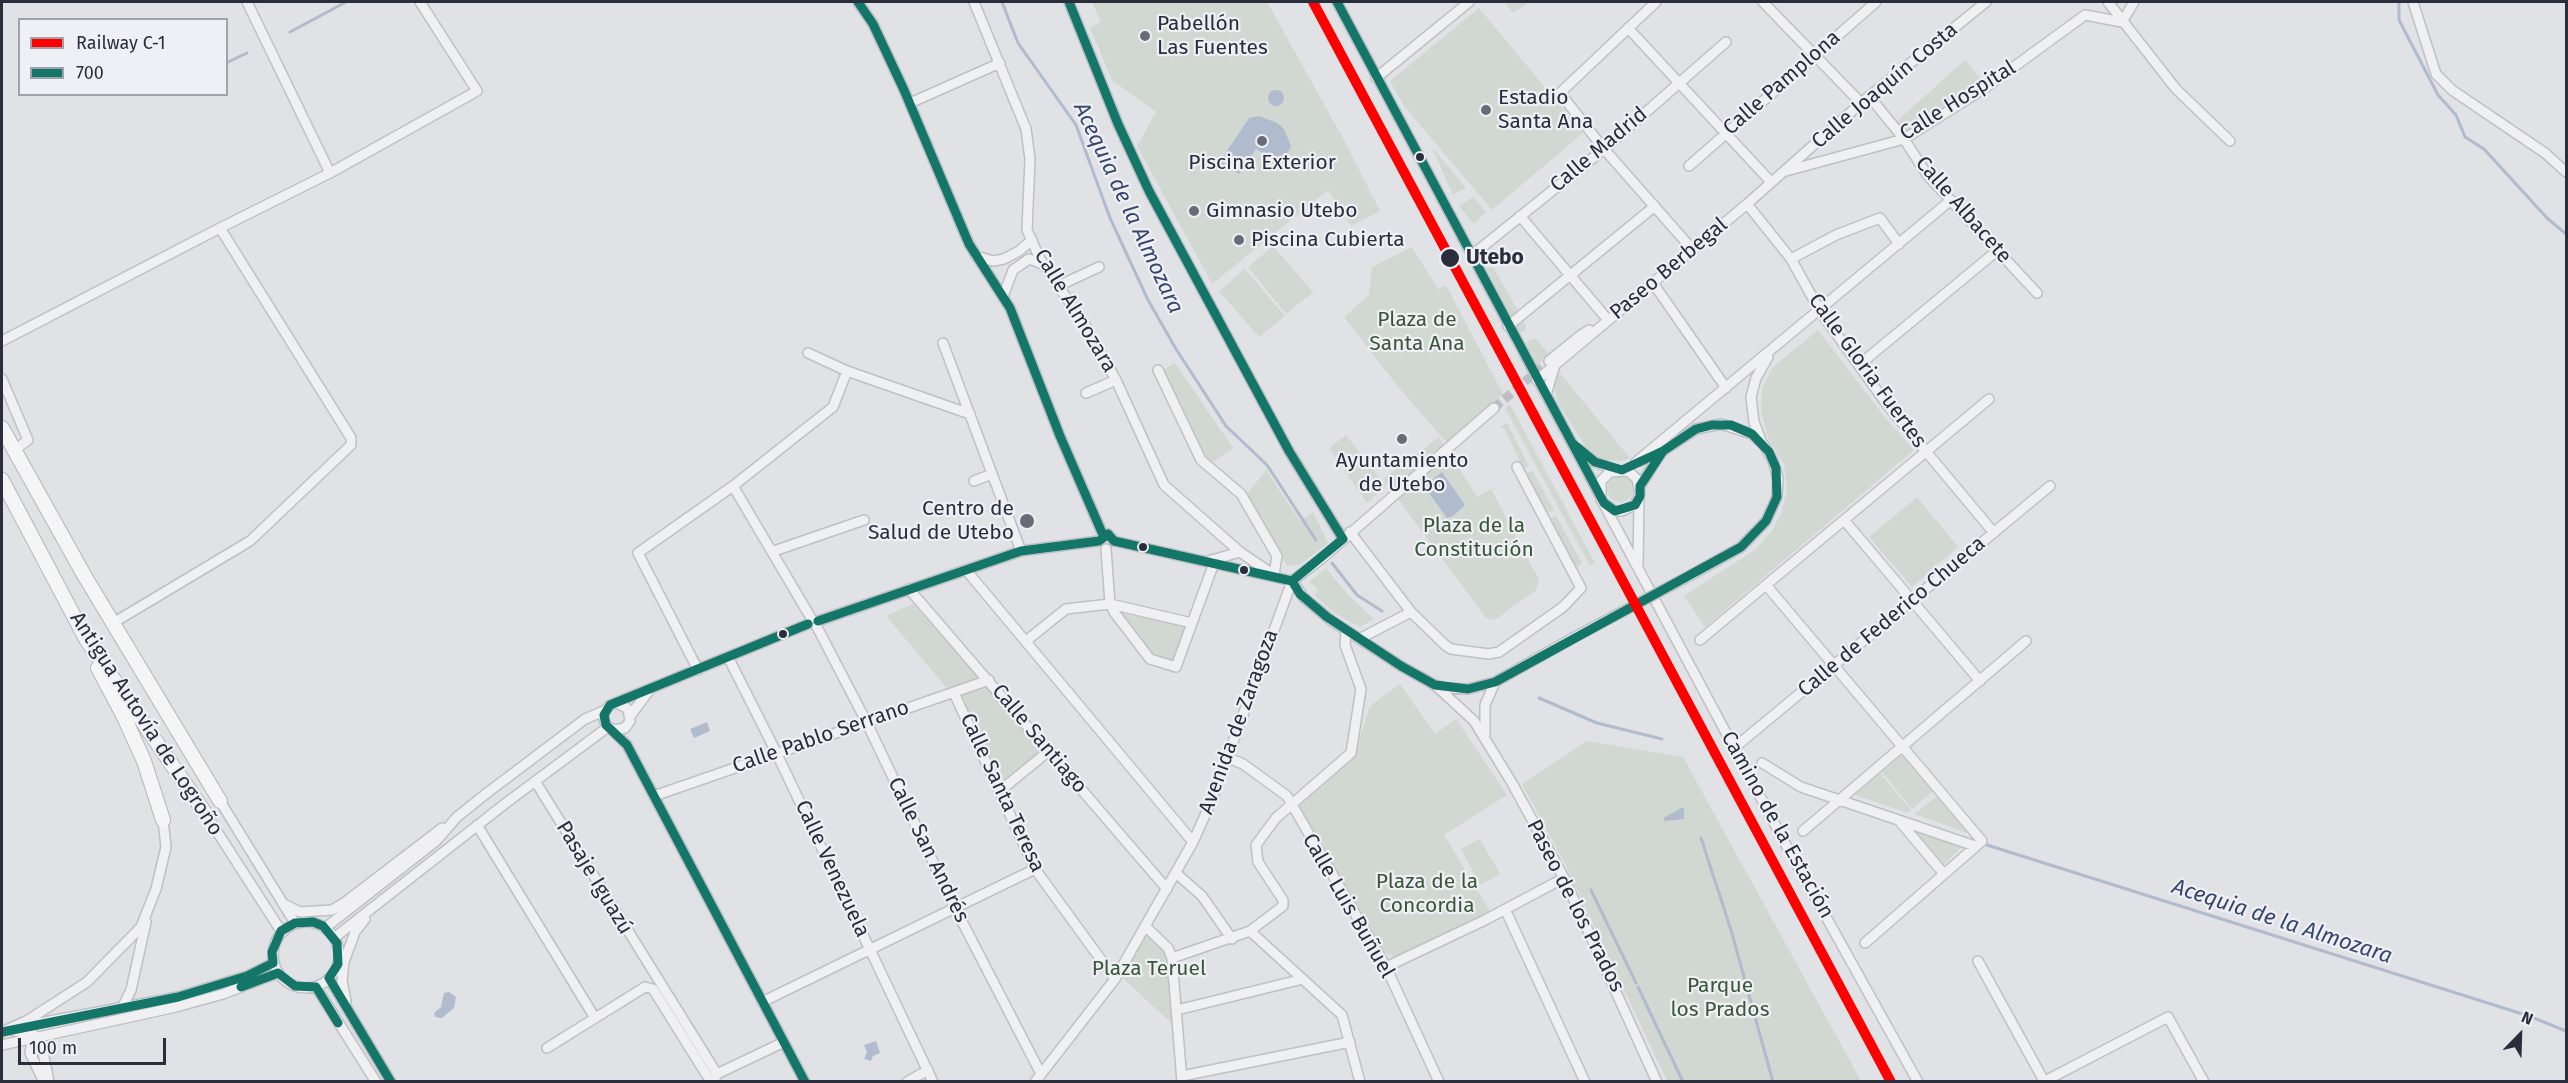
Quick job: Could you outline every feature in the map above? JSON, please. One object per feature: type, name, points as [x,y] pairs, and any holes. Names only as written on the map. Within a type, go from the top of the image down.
[{"type":"highway","name":"Antigua Autovía de Logroño","points":[[2,428],[13,451],[113,623],[220,801]]},
{"type":"highway","name":"Antigua Autovía de Logroño","points":[[2,480],[86,639],[205,813]]},
{"type":"highway","points":[[86,639],[92,658],[124,717],[144,761],[163,820]]},
{"type":"street","points":[[247,2],[330,173]]},
{"type":"street","points":[[2,341],[330,173],[477,90],[420,2]]},
{"type":"street","points":[[858,2],[873,24],[910,103],[976,256],[1004,294],[1101,538],[1102,547],[1106,549],[1110,604],[1150,659],[1176,667],[1211,562]]},
{"type":"street","name":"Calle Almozara","points":[[974,2],[1026,129],[1030,159],[1028,230],[1043,264],[1085,325],[1116,380],[1164,485],[1242,554],[1274,575]]},
{"type":"street","points":[[1069,2],[1118,124],[1149,191],[1289,451],[1342,539]]},
{"type":"street","points":[[1337,2],[1604,503],[1609,508],[1622,511],[1635,505],[1639,499],[1640,486],[1663,451]]},
{"type":"street","points":[[1376,78],[1469,2]]},
{"type":"street","points":[[1656,2],[1560,93],[1604,148],[1692,249]]},
{"type":"street","points":[[1763,2],[1861,103]]},
{"type":"street","points":[[1770,9],[1779,2]]},
{"type":"street","name":"Calle Pamplona","points":[[1689,166],[1876,2]]},
{"type":"street","points":[[1970,2],[1977,9]]},
{"type":"street","name":"Calle Joaquín Costa","points":[[1784,171],[1869,96],[1986,2]]},
{"type":"street","points":[[2108,2],[2176,89],[2230,141]]},
{"type":"street","points":[[2122,21],[2134,2]]},
{"type":"street","points":[[2413,2],[2436,74],[2452,90],[2545,153],[2566,172]]},
{"type":"street","name":"Calle Hospital","points":[[1784,171],[1904,139],[1985,88],[2085,15],[2122,21]]},
{"type":"street","points":[[1628,28],[1771,182]]},
{"type":"street","name":"Calle Madrid","points":[[1471,256],[1604,148],[1726,42]]},
{"type":"street","points":[[910,103],[1000,63]]},
{"type":"street","name":"Calle Albacete","points":[[1869,96],[1904,139],[1928,176],[2037,293]]},
{"type":"street","name":"Paseo Berbegal","points":[[1552,364],[1581,335],[1589,330],[1593,333],[1784,171]]},
{"type":"street","points":[[1636,462],[1951,200]]},
{"type":"street","name":"Calle Gloria Fuertes","points":[[1747,204],[1791,259],[1820,311],[1888,406],[1994,533]]},
{"type":"street","points":[[1508,326],[1655,206]]},
{"type":"street","points":[[1520,216],[1608,320]]},
{"type":"street","points":[[1791,259],[1836,235],[1880,218],[1899,244]]},
{"type":"street","points":[[113,623],[250,541],[351,445],[351,438],[220,228]]},
{"type":"street","points":[[976,256],[999,260],[1019,251],[1032,240]]},
{"type":"street","points":[[1859,366],[1998,250]]},
{"type":"street","points":[[1004,294],[1012,270],[1029,259],[1043,264]]},
{"type":"street","points":[[1058,286],[1099,267]]},
{"type":"street","points":[[1653,283],[1726,388]]},
{"type":"street","points":[[943,343],[1021,551]]},
{"type":"street","points":[[805,1082],[627,745],[609,728],[604,719],[610,705],[619,704],[814,622],[909,589],[1021,551],[1110,535],[1114,541],[1274,575],[1292,581],[1308,602],[1347,631],[1435,685],[1468,689],[1495,682],[1741,547],[1761,529],[1777,497],[1778,478],[1773,461],[1754,422],[1751,397],[1756,378],[1772,350]]},
{"type":"street","points":[[808,353],[847,371],[970,414]]},
{"type":"street","points":[[1537,380],[1552,364]]},
{"type":"street","points":[[1546,395],[1552,364]]},
{"type":"street","points":[[1158,370],[1201,460],[1241,494],[1277,556],[1274,575]]},
{"type":"street","points":[[698,670],[638,553],[734,486],[833,407],[847,371]]},
{"type":"street","points":[[2,380],[28,441],[13,451]]},
{"type":"street","points":[[1086,393],[1116,380]]},
{"type":"street","points":[[1700,640],[1989,399]]},
{"type":"street","name":"Avenida de Zaragoza","points":[[1038,1078],[1115,979],[1193,842],[1292,581],[1494,408]]},
{"type":"street","points":[[1599,494],[1601,481],[1619,470],[1663,451],[1696,429],[1721,424],[1742,429],[1764,445]]},
{"type":"street","points":[[1572,443],[1585,456],[1633,474],[1640,486]]},
{"type":"street","points":[[1350,532],[1411,612],[1448,647],[1494,654],[1563,607],[1581,588],[1517,467]]},
{"type":"street","points":[[974,481],[992,474]]},
{"type":"street","name":"Calle San Andrés","points":[[734,486],[814,622],[866,721],[1038,1078]]},
{"type":"street","name":"Calle de Federico Chueca","points":[[1734,748],[2050,486]]},
{"type":"street","name":"Camino de la Estación","points":[[1638,566],[1639,499]]},
{"type":"street","name":"Camino de la Estación","points":[[1604,503],[1734,748],[1918,1082]]},
{"type":"street","points":[[774,551],[864,520]]},
{"type":"street","points":[[1844,520],[1980,681]]},
{"type":"street","points":[[1106,549],[1111,548],[1114,541]]},
{"type":"street","points":[[1211,562],[1242,554],[1240,568]]},
{"type":"street","points":[[966,570],[1193,842]]},
{"type":"street","points":[[1766,585],[1982,841],[1865,943]]},
{"type":"street","name":"Calle Santiago","points":[[909,589],[1050,750],[1167,890]]},
{"type":"street","points":[[1026,641],[1066,609],[1110,604],[1192,623]]},
{"type":"street","points":[[1359,639],[1411,612]]},
{"type":"street","points":[[1172,958],[1250,932],[1283,905],[1258,862],[1256,850],[1270,825],[1347,759],[1353,749],[1361,689],[1345,645],[1347,631]]},
{"type":"street","points":[[1803,831],[2026,641]]},
{"type":"street","name":"Calle Venezuela","points":[[728,657],[776,752],[933,1082]]},
{"type":"street","name":"Calle Pablo Serrano","points":[[654,796],[989,680]]},
{"type":"street","name":"Paseo de los Prados","points":[[1485,735],[1485,705],[1495,682]]},
{"type":"street","name":"Paseo de los Prados","points":[[1435,685],[1465,711],[1485,735],[1564,878],[1658,1082]]},
{"type":"street","points":[[627,745],[627,726],[631,715],[649,690]]},
{"type":"street","name":"Calle Santa Teresa","points":[[954,693],[1001,790],[1035,869],[1115,979]]},
{"type":"street","points":[[619,704],[626,706],[631,715]]},
{"type":"street","points":[[284,904],[300,912],[332,910],[344,903],[585,719],[606,710]]},
{"type":"street","points":[[334,939],[535,781],[609,728],[621,730],[627,726]]},
{"type":"street","points":[[1001,790],[1050,750]]},
{"type":"street","name":"Calle Luis Buñuel","points":[[1226,757],[1243,764],[1287,796],[1290,806],[1386,967],[1438,1082]]},
{"type":"street","points":[[1762,763],[1801,787],[1976,846]]},
{"type":"street","name":"Pasaje Iguazú","points":[[535,781],[653,975],[713,1079]]},
{"type":"street","name":"Antigua Autovía de Logroño","points":[[220,801],[295,923]]},
{"type":"street","name":"Antigua Autovía de Logroño","points":[[205,813],[281,931]]},
{"type":"street","points":[[325,928],[436,841],[457,817]]},
{"type":"street","points":[[122,1008],[131,990],[166,846],[163,820]]},
{"type":"street","points":[[1901,822],[1944,874]]},
{"type":"street","points":[[477,825],[596,1018]]},
{"type":"street","points":[[762,1002],[954,906],[1035,869]]},
{"type":"street","points":[[1176,873],[1202,896],[1232,939]]},
{"type":"street","points":[[1386,967],[1564,878]]},
{"type":"street","points":[[5,1030],[67,997],[87,982],[141,927],[150,905]]},
{"type":"street","points":[[350,1012],[342,981],[344,962],[355,932],[376,905]]},
{"type":"street","points":[[1505,909],[1585,1082]]},
{"type":"street","points":[[313,922],[325,928],[334,939],[339,954],[338,964],[329,978],[316,987],[295,986],[278,973],[273,963],[275,940],[281,931],[295,923],[313,922]]},
{"type":"street","points":[[1146,927],[1168,948],[1172,958],[1182,1079],[1350,1042]]},
{"type":"street","points":[[1250,932],[1342,1016],[1360,1082]]},
{"type":"street","points":[[1978,961],[2043,1081],[2168,1017],[2204,1082]]},
{"type":"street","points":[[5,1030],[178,997],[247,976],[273,963]]},
{"type":"street","points":[[6,1044],[33,1036],[176,1007],[222,994],[278,973]]},
{"type":"street","points":[[329,978],[391,1082]]},
{"type":"street","points":[[1177,1010],[1302,979]]},
{"type":"street","points":[[316,987],[376,1082]]},
{"type":"street","points":[[547,1048],[645,987],[653,989],[713,1079],[784,1042]]},
{"type":"street","points":[[44,1082],[30,1053],[36,1028],[50,1021]]},
{"type":"street","points":[[5,1030],[33,1036],[43,1052],[49,1082]]},
{"type":"street","points":[[43,1052],[47,1040],[57,1031]]},
{"type":"street","points":[[6,1044],[30,1053]]},
{"type":"street","points":[[907,1082],[927,1070]]},
{"type":"green space","points":[[1092,2],[1267,2],[1345,142],[1380,211],[1351,226],[1328,190],[1212,284],[1137,146],[1156,112],[1112,80],[1090,28],[1101,22]]},
{"type":"green space","points":[[1504,2],[1529,2],[1513,13]]},
{"type":"green space","name":"Estadio Santa Ana","points":[[1479,8],[1583,133],[1492,210],[1404,106],[1390,81]]},
{"type":"green space","points":[[1965,60],[1986,85],[1906,132],[1896,122]]},
{"type":"green space","points":[[1432,147],[1466,188],[1453,195]]},
{"type":"green space","points":[[1473,197],[1486,212],[1474,224],[1459,206]]},
{"type":"green space","points":[[1273,246],[1313,292],[1286,314],[1248,267]]},
{"type":"green space","name":"Plaza de Santa Ana","points":[[1412,247],[1438,289],[1446,285],[1503,394],[1447,443],[1400,389],[1344,317],[1369,295],[1372,267]]},
{"type":"green space","points":[[1493,267],[1526,325],[1525,330],[1520,333],[1486,268]]},
{"type":"green space","points":[[1245,269],[1285,316],[1259,337],[1219,291]]},
{"type":"green space","points":[[1818,330],[1887,420],[1914,450],[1705,627],[1684,596],[1756,549],[1771,532],[1781,514],[1787,490],[1784,464],[1769,440],[1761,411],[1762,389],[1772,368]]},
{"type":"green space","points":[[1531,339],[1536,339],[1549,354],[1537,365],[1526,343]]},
{"type":"green space","points":[[1175,363],[1233,448],[1210,464],[1203,458],[1161,371]]},
{"type":"green space","points":[[1559,372],[1630,458],[1622,461],[1602,460],[1586,448],[1557,401],[1554,385]]},
{"type":"green space","points":[[1510,404],[1595,563],[1590,566],[1505,408]]},
{"type":"green space","points":[[1507,423],[1529,466],[1523,469],[1505,429],[1500,427]]},
{"type":"green space","points":[[1346,435],[1386,486],[1367,503],[1329,448]]},
{"type":"green space","name":"Plaza de la Constitución","points":[[1439,437],[1477,497],[1491,489],[1539,580],[1536,590],[1495,620],[1486,618],[1383,479]]},
{"type":"green space","points":[[1266,470],[1300,521],[1313,512],[1328,543],[1301,564],[1287,566],[1246,496]]},
{"type":"green space","points":[[1532,470],[1554,510],[1546,514],[1525,474]]},
{"type":"green space","points":[[1620,476],[1630,479],[1633,489],[1630,499],[1620,502],[1610,499],[1607,489],[1610,479]]},
{"type":"green space","points":[[1917,497],[1958,547],[1912,587],[1869,537]]},
{"type":"green space","points":[[1556,516],[1582,563],[1576,568],[1549,519]]},
{"type":"green space","points":[[1326,568],[1348,595],[1374,619],[1360,627],[1336,614],[1314,595],[1319,590],[1309,582]]},
{"type":"green space","points":[[913,604],[1041,749],[1003,784],[947,688],[886,616]]},
{"type":"green space","points":[[1123,614],[1188,627],[1176,662],[1153,654]]},
{"type":"green space","name":"Plaza de la Concordia","points":[[1400,684],[1435,734],[1456,719],[1507,795],[1444,835],[1491,913],[1405,956],[1396,957],[1382,952],[1298,811],[1299,806],[1353,759],[1370,706]]},
{"type":"green space","name":"Parque los Prados","points":[[1587,741],[1683,757],[1861,1081],[1667,1081],[1565,864],[1522,784]]},
{"type":"green space","points":[[1903,754],[1933,791],[1912,809],[1882,772]]},
{"type":"green space","points":[[1880,773],[1911,810],[1908,813],[1855,795]]},
{"type":"green space","points":[[1937,796],[1967,833],[1914,814]]},
{"type":"green space","points":[[1913,832],[1962,847],[1942,866]]},
{"type":"green space","points":[[1480,839],[1500,874],[1480,885],[1461,849]]},
{"type":"green space","name":"Plaza Teruel","points":[[1146,927],[1168,948],[1178,1029],[1118,974]]},
{"type":"water","points":[[1276,90],[1282,92],[1284,98],[1282,104],[1276,106],[1270,104],[1268,98],[1270,92]]},
{"type":"water","name":"Piscina Exterior","points":[[1259,116],[1277,123],[1284,129],[1291,146],[1287,154],[1274,159],[1256,149],[1239,174],[1219,163],[1249,118]]},
{"type":"water","points":[[1442,472],[1465,505],[1453,516],[1447,518],[1424,486]]},
{"type":"water","points":[[707,722],[710,731],[694,738],[690,729]]},
{"type":"water","points":[[1684,807],[1684,819],[1665,821],[1663,818]]},
{"type":"water","points":[[449,992],[456,997],[454,1008],[442,1018],[435,1017],[434,1013],[441,1007],[444,993]]},
{"type":"water","points":[[876,1041],[880,1053],[873,1056],[871,1061],[864,1059],[867,1052],[864,1045]]},
{"type":"waterway","points":[[290,32],[346,2]]},
{"type":"waterway","name":"Acequia de la Almozara","points":[[1002,2],[1018,43],[1076,125],[1110,218],[1148,300],[1176,349],[1226,426],[1267,465],[1316,540]]},
{"type":"waterway","points":[[2399,2],[2399,20],[2438,95],[2456,115],[2465,137],[2484,149],[2547,218],[2566,234]]},
{"type":"waterway","points":[[228,62],[247,53]]},
{"type":"waterway","name":"Acequia de la Almozara","points":[[1332,563],[1357,595],[1382,611]]},
{"type":"waterway","name":"Acequia de la Almozara","points":[[1539,698],[1597,723],[1662,739]]},
{"type":"waterway","points":[[1701,838],[1731,930],[1773,1082]]},
{"type":"waterway","name":"Acequia de la Almozara","points":[[1987,845],[2529,1016],[2566,1031]]},
{"type":"waterway","points":[[1591,890],[1636,983]]},
{"type":"waterway","points":[[1638,987],[1683,1082]]},
{"type":"tunnel","points":[[1494,408],[1549,361]]},
{"type":"rail line","name":"C-1","points":[[1313,2],[1891,1082]]},
{"type":"transit line","name":"700","points":[[858,2],[873,24],[904,90],[969,244],[1010,308],[1060,436],[1103,535]]},
{"type":"transit line","name":"700","points":[[1069,2],[1118,124],[1149,191],[1289,451],[1343,539],[1292,581]]},
{"type":"transit line","name":"700","points":[[1337,2],[1604,503],[1615,511],[1635,505],[1640,496],[1640,486],[1663,451]]},
{"type":"transit line","name":"700","points":[[1292,581],[1300,594],[1327,617],[1401,666],[1435,685],[1468,689],[1495,682],[1741,547],[1766,521],[1777,497],[1776,468],[1769,452],[1752,434],[1731,425],[1712,425],[1696,429],[1663,451],[1622,470],[1595,462],[1572,443]]},
{"type":"transit line","name":"700","points":[[1099,541],[1108,534],[1114,541],[1292,581]]},
{"type":"transit line","name":"700","points":[[818,621],[1021,551],[1099,541]]},
{"type":"transit line","name":"700","points":[[805,1082],[627,745],[606,725],[604,715],[610,705],[808,624]]},
{"type":"transit line","name":"700","points":[[2,1032],[178,997],[247,976],[273,963],[272,952],[281,931],[295,923],[313,922],[323,926],[337,943],[338,964],[329,978],[391,1082]]},
{"type":"transit line","name":"700","points":[[241,987],[278,973],[295,986],[316,987],[338,1023]]},
{"type":"place","name":"Pabellón Las Fuentes","points":[[1145,36]]},
{"type":"place","name":"Estadio Santa Ana","points":[[1486,110]]},
{"type":"place","name":"Piscina Exterior","points":[[1262,141]]},
{"type":"place","name":"Gimnasio Utebo","points":[[1194,211]]},
{"type":"place","name":"Piscina Cubierta","points":[[1239,240]]},
{"type":"place","name":"Utebo","points":[[1450,258]]},
{"type":"place","name":"Ayuntamiento de Utebo","points":[[1402,439]]},
{"type":"place","name":"Centro de Salud de Utebo","points":[[1027,521]]}]
